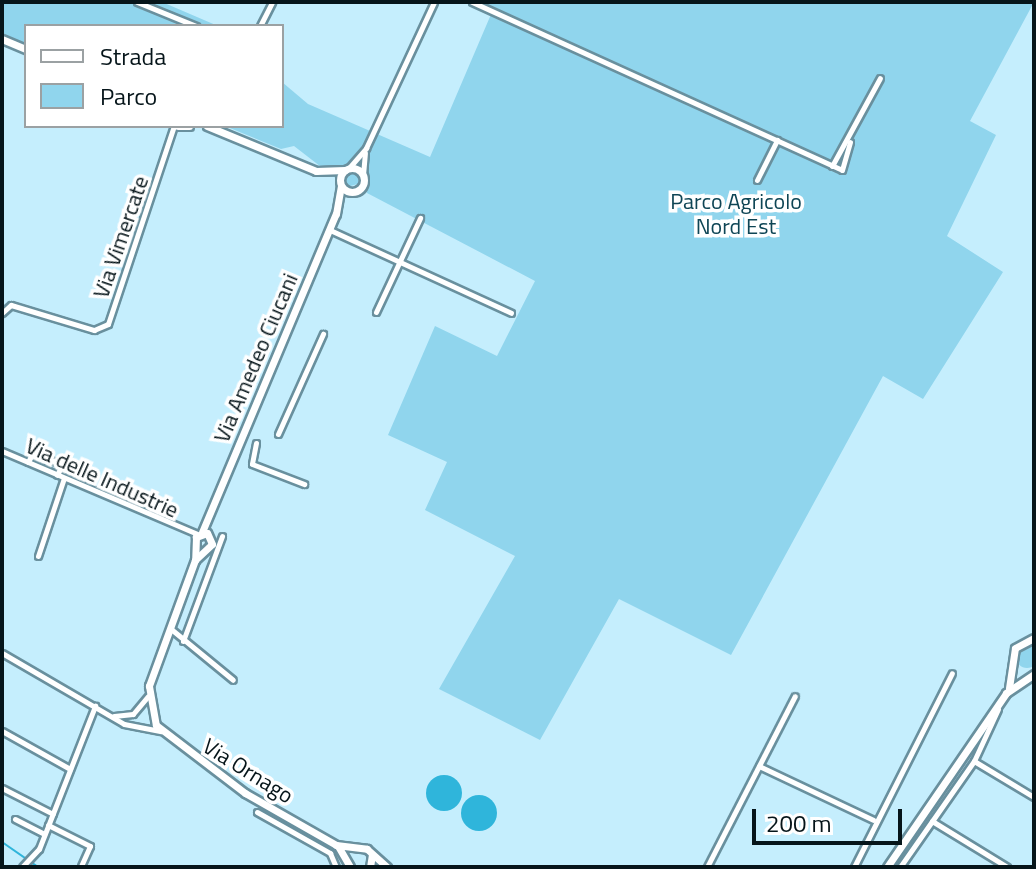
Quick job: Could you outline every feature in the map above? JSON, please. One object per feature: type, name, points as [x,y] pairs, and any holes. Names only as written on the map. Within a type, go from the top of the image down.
[{"type":"main road","points":[[2,39],[24,48]]},
{"type":"main road","points":[[214,128],[325,173],[356,191]]},
{"type":"main road","points":[[325,173],[346,170],[363,175]]},
{"type":"main road","name":"Via Amedeo Ciucani","points":[[148,696],[195,560],[199,537],[211,516],[330,230],[346,170]]},
{"type":"main road","name":"Via Amedeo Ciucani","points":[[336,214],[356,191],[363,175]]},
{"type":"main road","points":[[199,537],[205,549]]},
{"type":"main road","name":"Via Amedeo Ciucani","points":[[195,560],[205,549],[199,537]]},
{"type":"main road","points":[[1005,695],[1017,645],[1034,638]]},
{"type":"main road","points":[[887,867],[1005,695],[1032,674],[1014,663]]},
{"type":"main road","points":[[148,696],[152,716]]},
{"type":"main road","name":"Via Ornago","points":[[152,716],[161,731],[276,811],[336,845],[358,848],[372,855],[387,867]]},
{"type":"main road","name":"Via Ornago","points":[[336,845],[349,864],[358,848]]},
{"type":"main road","points":[[370,867],[372,855]]},
{"type":"street","points":[[137,2],[191,24]]},
{"type":"street","points":[[261,24],[272,2]]},
{"type":"street","name":"Via Amedeo Ciucani","points":[[346,170],[366,148],[434,2]]},
{"type":"street","points":[[472,2],[842,170],[850,142],[880,78]]},
{"type":"street","name":"Via Vimercate","points":[[2,313],[11,305],[94,330],[108,324],[172,141],[180,128]]},
{"type":"street","points":[[757,180],[777,140]]},
{"type":"street","points":[[832,166],[850,142]]},
{"type":"street","name":"Via Amedeo Ciucani","points":[[363,175],[366,148]]},
{"type":"street","points":[[376,312],[420,218]]},
{"type":"street","points":[[330,230],[511,313]]},
{"type":"street","points":[[278,434],[323,334]]},
{"type":"street","points":[[256,443],[252,464],[304,484]]},
{"type":"street","name":"Via delle Industrie","points":[[2,451],[199,537]]},
{"type":"street","points":[[28,462],[33,452],[47,458],[62,465],[57,475]]},
{"type":"street","points":[[38,556],[64,478]]},
{"type":"street","points":[[183,641],[222,536]]},
{"type":"street","points":[[171,629],[233,680]]},
{"type":"street","points":[[2,653],[111,715],[161,731]]},
{"type":"street","points":[[854,867],[873,820],[952,673]]},
{"type":"street","points":[[900,867],[974,761],[1005,695]]},
{"type":"street","points":[[111,715],[133,714],[148,696]]},
{"type":"street","points":[[707,867],[795,696]]},
{"type":"street","points":[[22,867],[35,856],[95,706]]},
{"type":"street","points":[[90,719],[102,710]]},
{"type":"street","points":[[141,726],[152,716]]},
{"type":"street","points":[[2,731],[70,769]]},
{"type":"street","points":[[974,761],[1034,797]]},
{"type":"street","points":[[759,766],[873,820]]},
{"type":"street","points":[[2,788],[53,814]]},
{"type":"street","points":[[273,821],[276,811]]},
{"type":"street","points":[[257,812],[330,853],[336,867]]},
{"type":"street","points":[[15,819],[44,834]]},
{"type":"street","points":[[932,821],[1007,867]]},
{"type":"street","points":[[48,825],[90,846],[81,866]]},
{"type":"green space","points":[[2,2],[162,2],[213,24],[24,24],[24,44],[2,36]]},
{"type":"green space","name":"Parco Agricolo Nord Est","points":[[473,2],[1034,2],[970,121],[996,135],[947,236],[1003,272],[923,399],[883,376],[731,655],[619,599],[540,740],[439,689],[515,556],[425,510],[447,462],[388,435],[435,326],[497,356],[535,281],[367,193],[361,183],[347,187],[294,146],[281,149],[230,128],[284,128],[284,84],[308,104],[430,157],[492,12]]},
{"type":"green space","points":[[1027,646],[1035,649],[1035,665],[1027,668],[1019,665],[1016,657],[1019,649]]},
{"type":"shaded area","points":[[444,775],[457,780],[462,793],[457,806],[444,811],[431,806],[426,793],[431,780]]},
{"type":"shaded area","points":[[479,795],[492,800],[497,813],[492,826],[479,831],[466,826],[461,813],[466,800]]},
{"type":"waterway","points":[[2,842],[38,867]]}]
